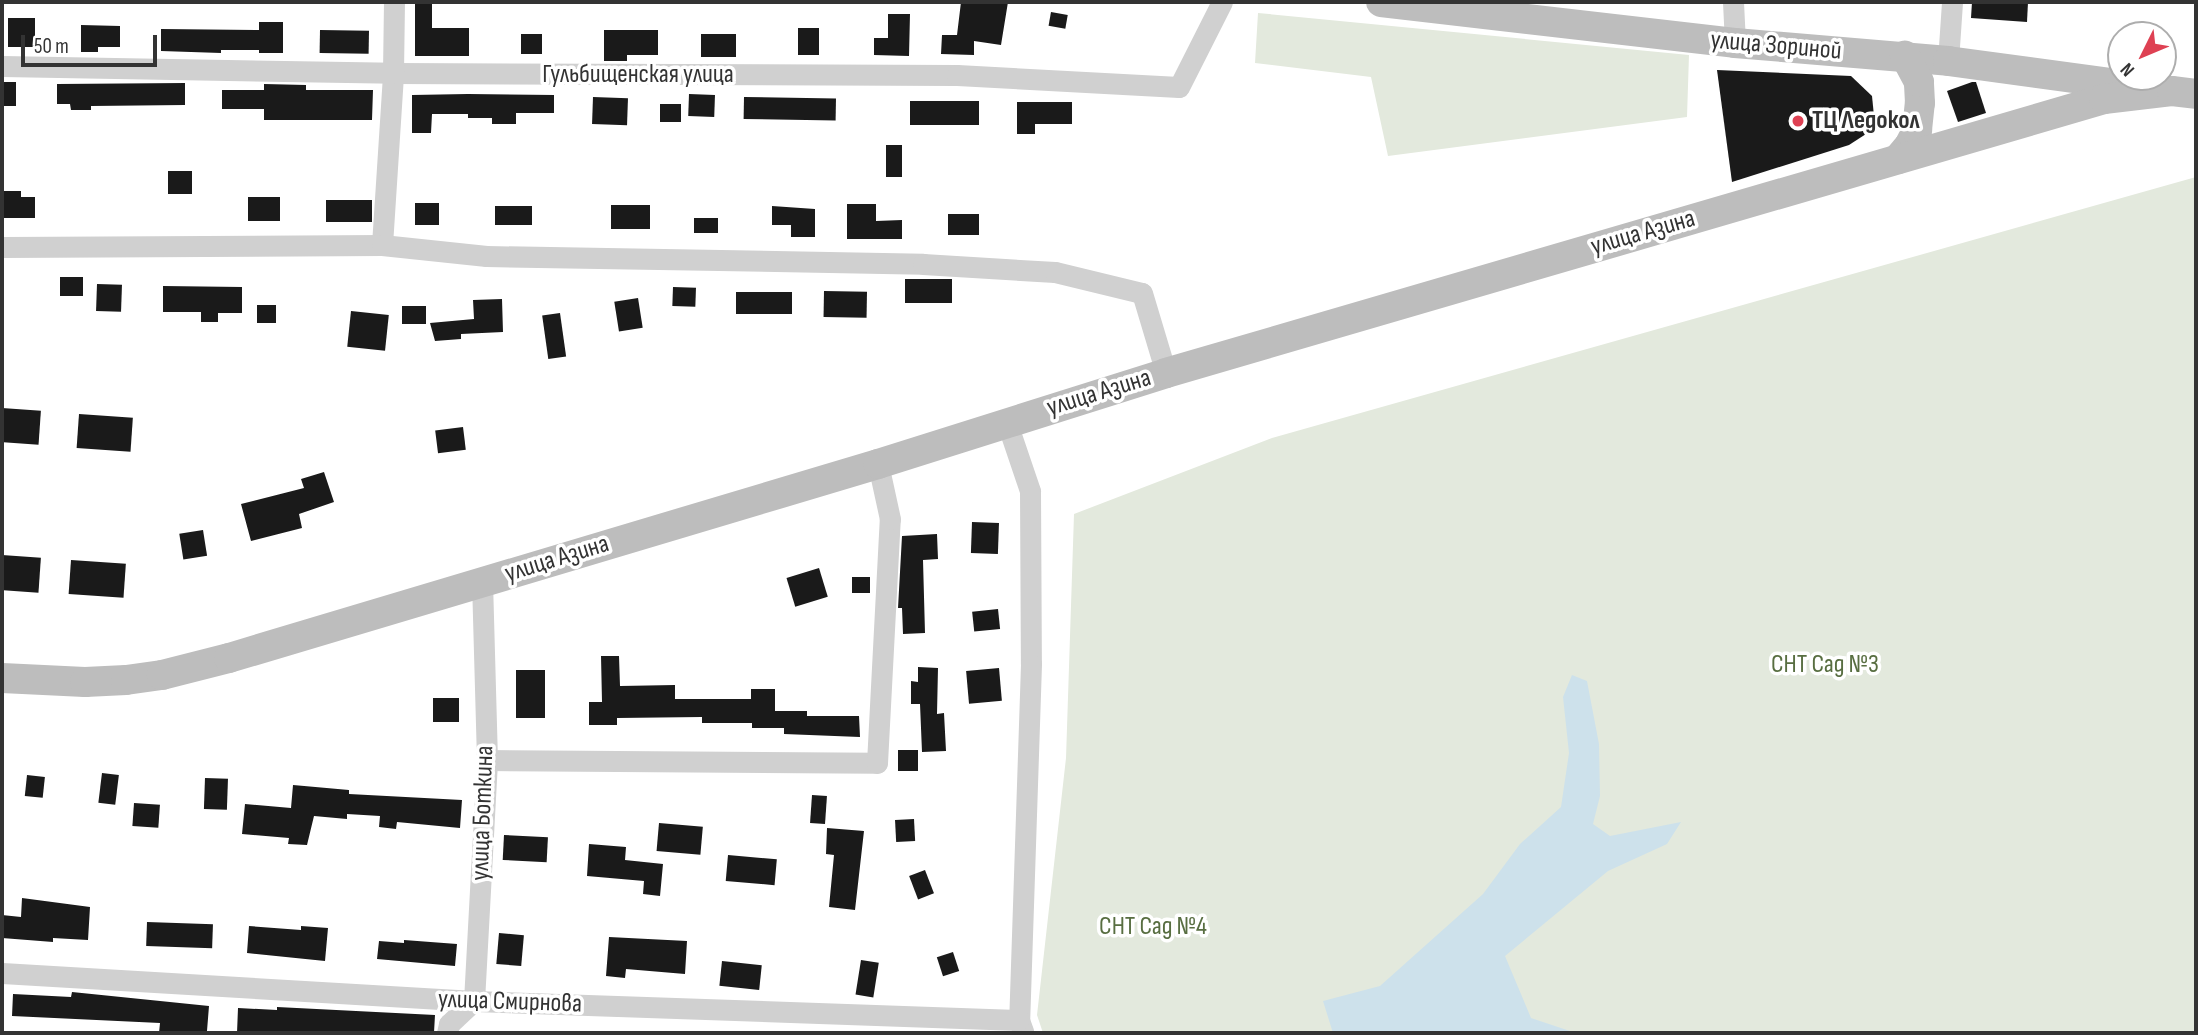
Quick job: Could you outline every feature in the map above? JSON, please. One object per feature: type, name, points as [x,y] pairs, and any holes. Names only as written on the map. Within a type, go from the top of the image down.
[{"type":"main road","name":"улица Зориной","points":[[1381,2],[1735,43],[1905,56],[2184,92]]},
{"type":"main road","points":[[1898,159],[1917,130],[1920,103],[1919,82],[1905,56]]},
{"type":"main road","name":"улица Азина","points":[[2,678],[85,682],[162,675],[878,464],[1166,373],[2104,99],[2184,92]]},
{"type":"street","points":[[382,245],[393,73],[394,2]]},
{"type":"street","name":"Гульбищенская улица","points":[[2,66],[393,73],[957,75],[1179,87],[1222,2]]},
{"type":"street","points":[[1733,2],[1735,43]]},
{"type":"street","points":[[1948,61],[1952,2]]},
{"type":"street","points":[[2,247],[382,245],[486,256],[923,264],[1055,272],[1142,293],[1166,373]]},
{"type":"street","points":[[1007,423],[1030,491],[1031,664],[1021,1027]]},
{"type":"street","points":[[487,760],[877,763],[890,530],[878,464]]},
{"type":"street","name":"улица Боткина","points":[[474,1001],[487,760],[481,582]]},
{"type":"street","name":"улица Смирнова","points":[[2,973],[474,1001],[1021,1027]]},
{"type":"street","points":[[447,1033],[449,1024],[474,1001]]},
{"type":"green space","points":[[1258,13],[1689,55],[1687,117],[1388,156],[1371,77],[1255,63]]},
{"type":"green space","name":"СНТ Сад №3","points":[[2196,177],[2196,1033],[1043,1033],[1037,1015],[1066,758],[1074,514],[1272,438]]},
{"type":"water","points":[[1572,675],[1587,681],[1599,744],[1600,796],[1593,824],[1610,836],[1681,822],[1667,844],[1608,871],[1505,956],[1531,1018],[1576,1033],[1333,1033],[1323,1001],[1380,986],[1483,894],[1520,844],[1561,807],[1569,753],[1563,697]]},
{"type":"building","points":[[415,2],[432,2],[432,28],[469,28],[469,56],[415,56]]},
{"type":"building","points":[[961,2],[1008,2],[1001,45],[974,41],[974,55],[941,54],[942,35],[957,35]]},
{"type":"building","points":[[1972,2],[2028,2],[2027,22],[1971,18]]},
{"type":"building","points":[[1051,12],[1068,15],[1065,29],[1049,26]]},
{"type":"building","points":[[888,14],[910,14],[909,56],[874,55],[874,38],[888,38]]},
{"type":"building","points":[[8,18],[35,18],[35,47],[8,47]]},
{"type":"building","points":[[259,22],[283,22],[283,53],[259,53],[259,50],[221,50],[221,53],[161,51],[161,29],[259,30]]},
{"type":"building","points":[[81,25],[120,26],[120,47],[98,47],[98,52],[81,52]]},
{"type":"building","points":[[798,28],[819,28],[819,55],[798,55]]},
{"type":"building","points":[[320,30],[369,31],[369,54],[320,53]]},
{"type":"building","points":[[604,30],[658,30],[658,55],[627,55],[627,61],[604,61]]},
{"type":"building","points":[[521,34],[542,34],[542,54],[521,54]]},
{"type":"building","points":[[701,34],[736,34],[736,57],[701,57]]},
{"type":"building","name":"ТЦ Ледокол","points":[[1717,70],[1851,76],[1872,96],[1874,116],[1871,126],[1866,134],[1849,145],[1732,182]]},
{"type":"building","points":[[2,82],[16,82],[16,106],[2,106]]},
{"type":"building","points":[[1976,82],[1986,113],[1958,122],[1947,91]]},
{"type":"building","points":[[185,83],[185,105],[91,106],[91,110],[71,110],[70,104],[57,104],[57,84]]},
{"type":"building","points":[[264,84],[306,85],[306,90],[373,90],[372,120],[264,120],[264,109],[222,109],[222,90],[264,90]]},
{"type":"building","points":[[689,94],[715,95],[714,117],[688,116]]},
{"type":"building","points":[[412,95],[554,95],[554,113],[516,113],[516,124],[492,124],[492,118],[468,118],[468,114],[432,114],[431,133],[412,133]]},
{"type":"building","points":[[593,97],[628,98],[627,125],[592,124]]},
{"type":"building","points":[[744,97],[836,99],[836,121],[744,119]]},
{"type":"building","points":[[910,101],[979,101],[979,125],[910,125]]},
{"type":"building","points":[[1017,102],[1072,102],[1072,124],[1035,124],[1035,134],[1017,134]]},
{"type":"building","points":[[660,104],[681,104],[681,122],[660,122]]},
{"type":"building","points":[[886,145],[902,145],[902,177],[886,177]]},
{"type":"building","points":[[168,171],[192,171],[192,194],[168,194]]},
{"type":"building","points":[[2,191],[21,191],[21,197],[35,197],[35,218],[2,218]]},
{"type":"building","points":[[248,197],[280,197],[280,221],[248,221]]},
{"type":"building","points":[[326,200],[372,200],[372,222],[326,222]]},
{"type":"building","points":[[415,203],[439,203],[439,225],[415,225]]},
{"type":"building","points":[[847,204],[876,204],[876,221],[902,220],[902,239],[847,239]]},
{"type":"building","points":[[611,205],[650,205],[650,229],[611,229]]},
{"type":"building","points":[[495,206],[532,206],[532,225],[495,225]]},
{"type":"building","points":[[772,206],[815,209],[815,237],[791,237],[791,225],[772,225]]},
{"type":"building","points":[[948,214],[979,214],[979,235],[948,235]]},
{"type":"building","points":[[694,218],[718,218],[718,233],[694,233]]},
{"type":"building","points":[[60,277],[83,277],[83,296],[60,296]]},
{"type":"building","points":[[905,279],[952,279],[952,303],[905,303]]},
{"type":"building","points":[[97,284],[122,285],[121,312],[96,311]]},
{"type":"building","points":[[163,286],[242,287],[242,313],[218,313],[218,322],[201,322],[201,312],[163,312]]},
{"type":"building","points":[[673,287],[696,288],[695,307],[672,306]]},
{"type":"building","points":[[824,291],[867,292],[867,318],[824,317]]},
{"type":"building","points":[[736,292],[792,292],[792,314],[736,314]]},
{"type":"building","points":[[638,298],[643,328],[619,331],[614,302]]},
{"type":"building","points":[[502,299],[503,332],[461,334],[461,339],[435,341],[430,323],[474,319],[473,300]]},
{"type":"building","points":[[257,305],[276,305],[276,323],[257,323]]},
{"type":"building","points":[[402,306],[426,306],[426,324],[402,324]]},
{"type":"building","points":[[351,311],[389,315],[385,351],[347,347]]},
{"type":"building","points":[[560,313],[566,357],[548,359],[542,316]]},
{"type":"building","points":[[2,408],[41,411],[39,445],[2,442]]},
{"type":"building","points":[[79,414],[133,418],[130,452],[77,448]]},
{"type":"building","points":[[463,427],[466,450],[438,453],[435,430]]},
{"type":"building","points":[[324,472],[334,502],[299,514],[302,528],[251,541],[241,504],[304,488],[301,479]]},
{"type":"building","points":[[972,522],[999,523],[998,554],[971,553]]},
{"type":"building","points":[[203,530],[207,556],[183,559],[179,534]]},
{"type":"building","points":[[937,534],[938,559],[923,560],[925,633],[903,634],[902,608],[898,608],[902,536]]},
{"type":"building","points":[[2,555],[41,558],[38,593],[2,590]]},
{"type":"building","points":[[71,560],[126,564],[123,598],[69,594]]},
{"type":"building","points":[[819,568],[828,597],[795,607],[786,578]]},
{"type":"building","points":[[852,577],[870,577],[870,593],[852,593]]},
{"type":"building","points":[[998,609],[1000,629],[974,632],[972,612]]},
{"type":"building","points":[[601,656],[619,656],[620,686],[675,685],[675,699],[751,699],[751,689],[775,689],[775,711],[807,711],[807,716],[859,716],[860,737],[784,734],[784,728],[752,728],[752,723],[702,723],[702,717],[617,718],[617,725],[589,725],[589,702],[602,702]]},
{"type":"building","points":[[918,667],[938,668],[937,714],[944,713],[946,751],[922,752],[920,704],[911,704],[911,681],[918,682]]},
{"type":"building","points":[[999,668],[1002,701],[969,704],[966,671]]},
{"type":"building","points":[[516,670],[545,670],[545,718],[516,718]]},
{"type":"building","points":[[433,698],[459,698],[459,722],[433,722]]},
{"type":"building","points":[[898,750],[918,750],[918,771],[898,771]]},
{"type":"building","points":[[102,773],[119,775],[115,805],[98,803]]},
{"type":"building","points":[[27,775],[45,777],[43,798],[25,796]]},
{"type":"building","points":[[205,778],[228,779],[227,810],[204,809]]},
{"type":"building","points":[[293,785],[349,790],[349,794],[462,800],[460,828],[397,822],[396,829],[379,827],[380,816],[347,814],[347,819],[314,816],[307,845],[288,844],[289,838],[242,834],[245,804],[291,808]]},
{"type":"building","points":[[812,795],[827,796],[825,824],[810,823]]},
{"type":"building","points":[[134,803],[160,805],[158,828],[132,826]]},
{"type":"building","points":[[914,819],[915,841],[896,842],[895,820]]},
{"type":"building","points":[[659,823],[703,827],[700,855],[657,851]]},
{"type":"building","points":[[827,828],[864,831],[855,910],[829,907],[834,855],[826,854]]},
{"type":"building","points":[[504,835],[548,837],[547,862],[503,860]]},
{"type":"building","points":[[589,844],[626,847],[625,860],[663,864],[660,896],[643,894],[644,881],[587,876]]},
{"type":"building","points":[[728,855],[777,859],[775,885],[726,881]]},
{"type":"building","points":[[925,870],[934,893],[918,899],[909,876]]},
{"type":"building","points":[[22,898],[90,907],[88,940],[53,938],[53,942],[2,938],[2,915],[21,917]]},
{"type":"building","points":[[147,922],[213,924],[212,948],[146,946]]},
{"type":"building","points":[[249,926],[301,930],[301,926],[328,928],[325,961],[247,953]]},
{"type":"building","points":[[499,933],[524,935],[521,966],[496,964]]},
{"type":"building","points":[[609,937],[687,941],[685,974],[626,969],[625,978],[606,976]]},
{"type":"building","points":[[404,940],[457,944],[455,966],[377,959],[379,941],[404,943]]},
{"type":"building","points":[[953,952],[959,971],[943,976],[937,957]]},
{"type":"building","points":[[861,960],[879,963],[873,997],[856,995]]},
{"type":"building","points":[[722,961],[762,965],[759,990],[719,986]]},
{"type":"building","points":[[72,992],[209,1006],[207,1031],[159,1033],[160,1023],[12,1016],[13,994],[71,997]]},
{"type":"building","points":[[277,1007],[435,1015],[434,1033],[237,1033],[238,1008],[277,1010]]},
{"type":"place","name":"ТЦ Ледокол","points":[[1798,121]]},
{"type":"park label","name":"СНТ Сад №4","points":[[1153,927]]}]
